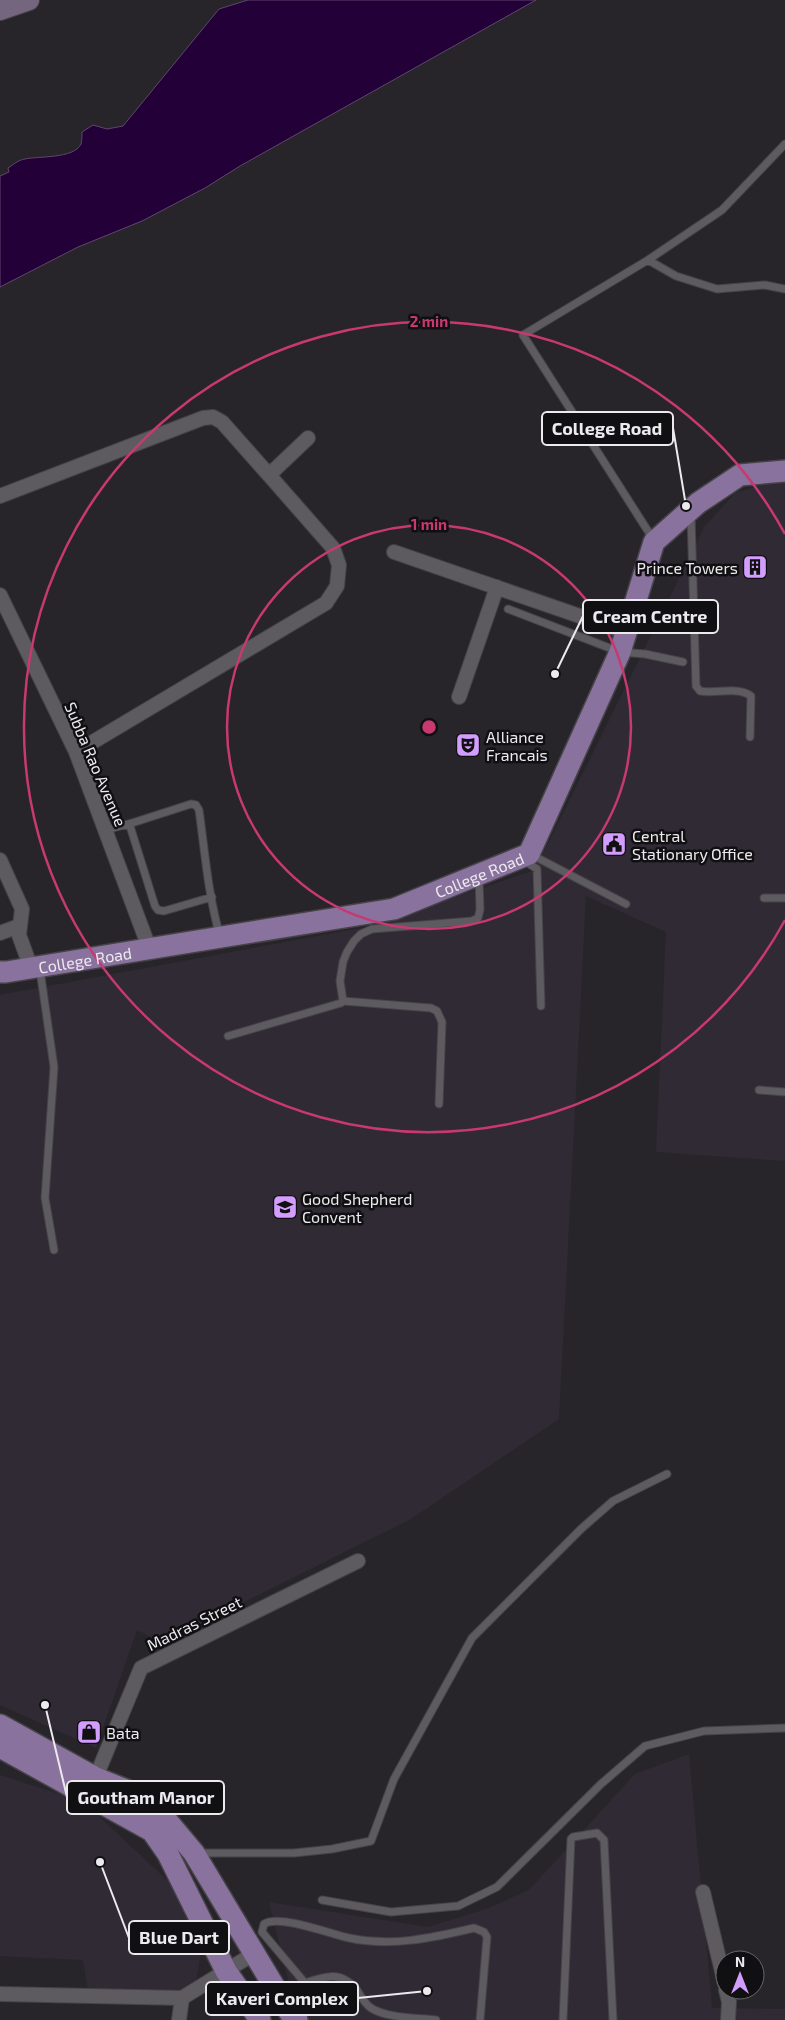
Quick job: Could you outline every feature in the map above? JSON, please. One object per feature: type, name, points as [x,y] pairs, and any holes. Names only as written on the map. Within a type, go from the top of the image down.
[{"type":"main road","points":[[0,10],[26,0]]},
{"type":"main road","points":[[654,542],[691,510],[740,475],[785,470]]},
{"type":"main road","name":"College Road","points":[[3,972],[150,950],[394,909],[524,856],[623,642],[654,542]]},
{"type":"main road","points":[[0,1725],[92,1786],[181,1854],[255,1953],[296,2020]]},
{"type":"main road","points":[[0,1747],[92,1786],[126,1790],[168,1822],[226,1971],[260,2020]]},
{"type":"street","points":[[0,496],[213,417],[222,422],[333,548],[339,565],[337,586],[326,603],[76,752]]},
{"type":"street","points":[[269,475],[308,438]]},
{"type":"street","points":[[394,552],[497,587],[623,642]]},
{"type":"street","points":[[458,696],[497,587]]},
{"type":"street","name":"Subba Rao Avenue","points":[[0,595],[76,752],[150,950]]},
{"type":"street","points":[[0,860],[22,909],[19,935],[35,968]]},
{"type":"street","points":[[0,933],[19,926]]},
{"type":"street","name":"Madras Street","points":[[92,1786],[142,1668],[358,1561]]},
{"type":"street","points":[[702,1892],[716,1950]]},
{"type":"street","points":[[0,1994],[182,1998],[255,1953]]},
{"type":"street","points":[[179,2020],[182,1998]]},
{"type":"street","points":[[728,2000],[728,2020]]},
{"type":"lane","points":[[654,542],[523,334],[648,260],[722,210],[785,144]]},
{"type":"lane","points":[[648,260],[676,276],[717,289],[765,285],[785,289]]},
{"type":"lane","points":[[691,510],[696,686],[700,691],[741,692],[750,696],[750,737]]},
{"type":"lane","points":[[508,609],[623,642],[645,654],[683,662]]},
{"type":"lane","points":[[105,830],[191,804],[196,806],[199,810],[215,919],[220,938]]},
{"type":"lane","points":[[132,823],[130,826],[131,830],[155,906],[158,910],[164,911],[212,897]]},
{"type":"lane","points":[[524,856],[626,904]]},
{"type":"lane","points":[[524,856],[537,869],[541,1006]]},
{"type":"lane","points":[[343,1001],[340,981],[343,962],[346,952],[361,934],[372,929],[472,921],[478,918],[480,910],[479,875]]},
{"type":"lane","points":[[764,898],[785,898]]},
{"type":"lane","points":[[35,968],[54,1067],[45,1198],[54,1250]]},
{"type":"lane","points":[[228,1036],[343,1001],[431,1008],[437,1011],[442,1022],[439,1104]]},
{"type":"lane","points":[[759,1090],[785,1092]]},
{"type":"lane","points":[[181,1854],[294,1853],[332,1850],[371,1841],[394,1779],[472,1638],[582,1529],[613,1501],[667,1474]]},
{"type":"lane","points":[[322,1900],[391,1912],[458,1906],[498,1887],[601,1784],[645,1746],[704,1731],[785,1728]]},
{"type":"lane","points":[[563,2020],[570,1839],[597,1833],[604,1840],[613,2020]]},
{"type":"lane","points":[[304,1983],[262,1932],[262,1928],[267,1922],[304,1925],[350,1938],[385,1942],[408,1941],[479,1928],[487,1937],[480,2020]]},
{"type":"lane","points":[[278,1992],[325,1977],[344,1978],[349,1981],[371,2008],[382,2013],[436,2020]]},
{"type":"shaded area","points":[[248,0],[536,0],[240,166],[205,188],[142,221],[78,247],[0,287],[0,176],[9,172],[8,168],[18,161],[64,155],[77,149],[81,144],[82,132],[93,125],[107,129],[123,126],[219,9]]},
{"type":"shaded area","name":"Good Shepherd Convent","points":[[769,483],[785,483],[785,1161],[656,1152],[666,932],[586,896],[559,1419],[411,1519],[162,1643],[137,1630],[96,1748],[0,1705],[0,995],[366,927],[535,870],[705,526],[735,493]]},
{"type":"shaded area","points":[[689,1754],[712,2008],[785,2009],[785,2020],[298,2020],[269,1902],[428,1927],[486,1909],[529,1890],[635,1774]]},
{"type":"shaded area","points":[[0,1775],[84,1802],[171,1884],[202,1946],[194,1994],[89,1998],[83,1960],[0,1956]]},
{"type":"shaded area","points":[[219,1995],[234,1999],[245,2020],[210,2020]]},
{"type":"place","name":"College Road","points":[[686,506]]},
{"type":"place","name":"Prince Towers","points":[[755,567]]},
{"type":"place","name":"Cream Centre","points":[[555,674]]},
{"type":"place","name":"Alliance Francais","points":[[468,745]]},
{"type":"place","name":"Central Stationary Office","points":[[614,844]]},
{"type":"place","name":"Good Shepherd Convent","points":[[285,1207]]},
{"type":"place","name":"Goutham Manor","points":[[45,1705]]},
{"type":"place","name":"Bata","points":[[89,1732]]},
{"type":"place","name":"Blue Dart","points":[[100,1862]]},
{"type":"place","name":"Kaveri Complex","points":[[427,1991]]}]
